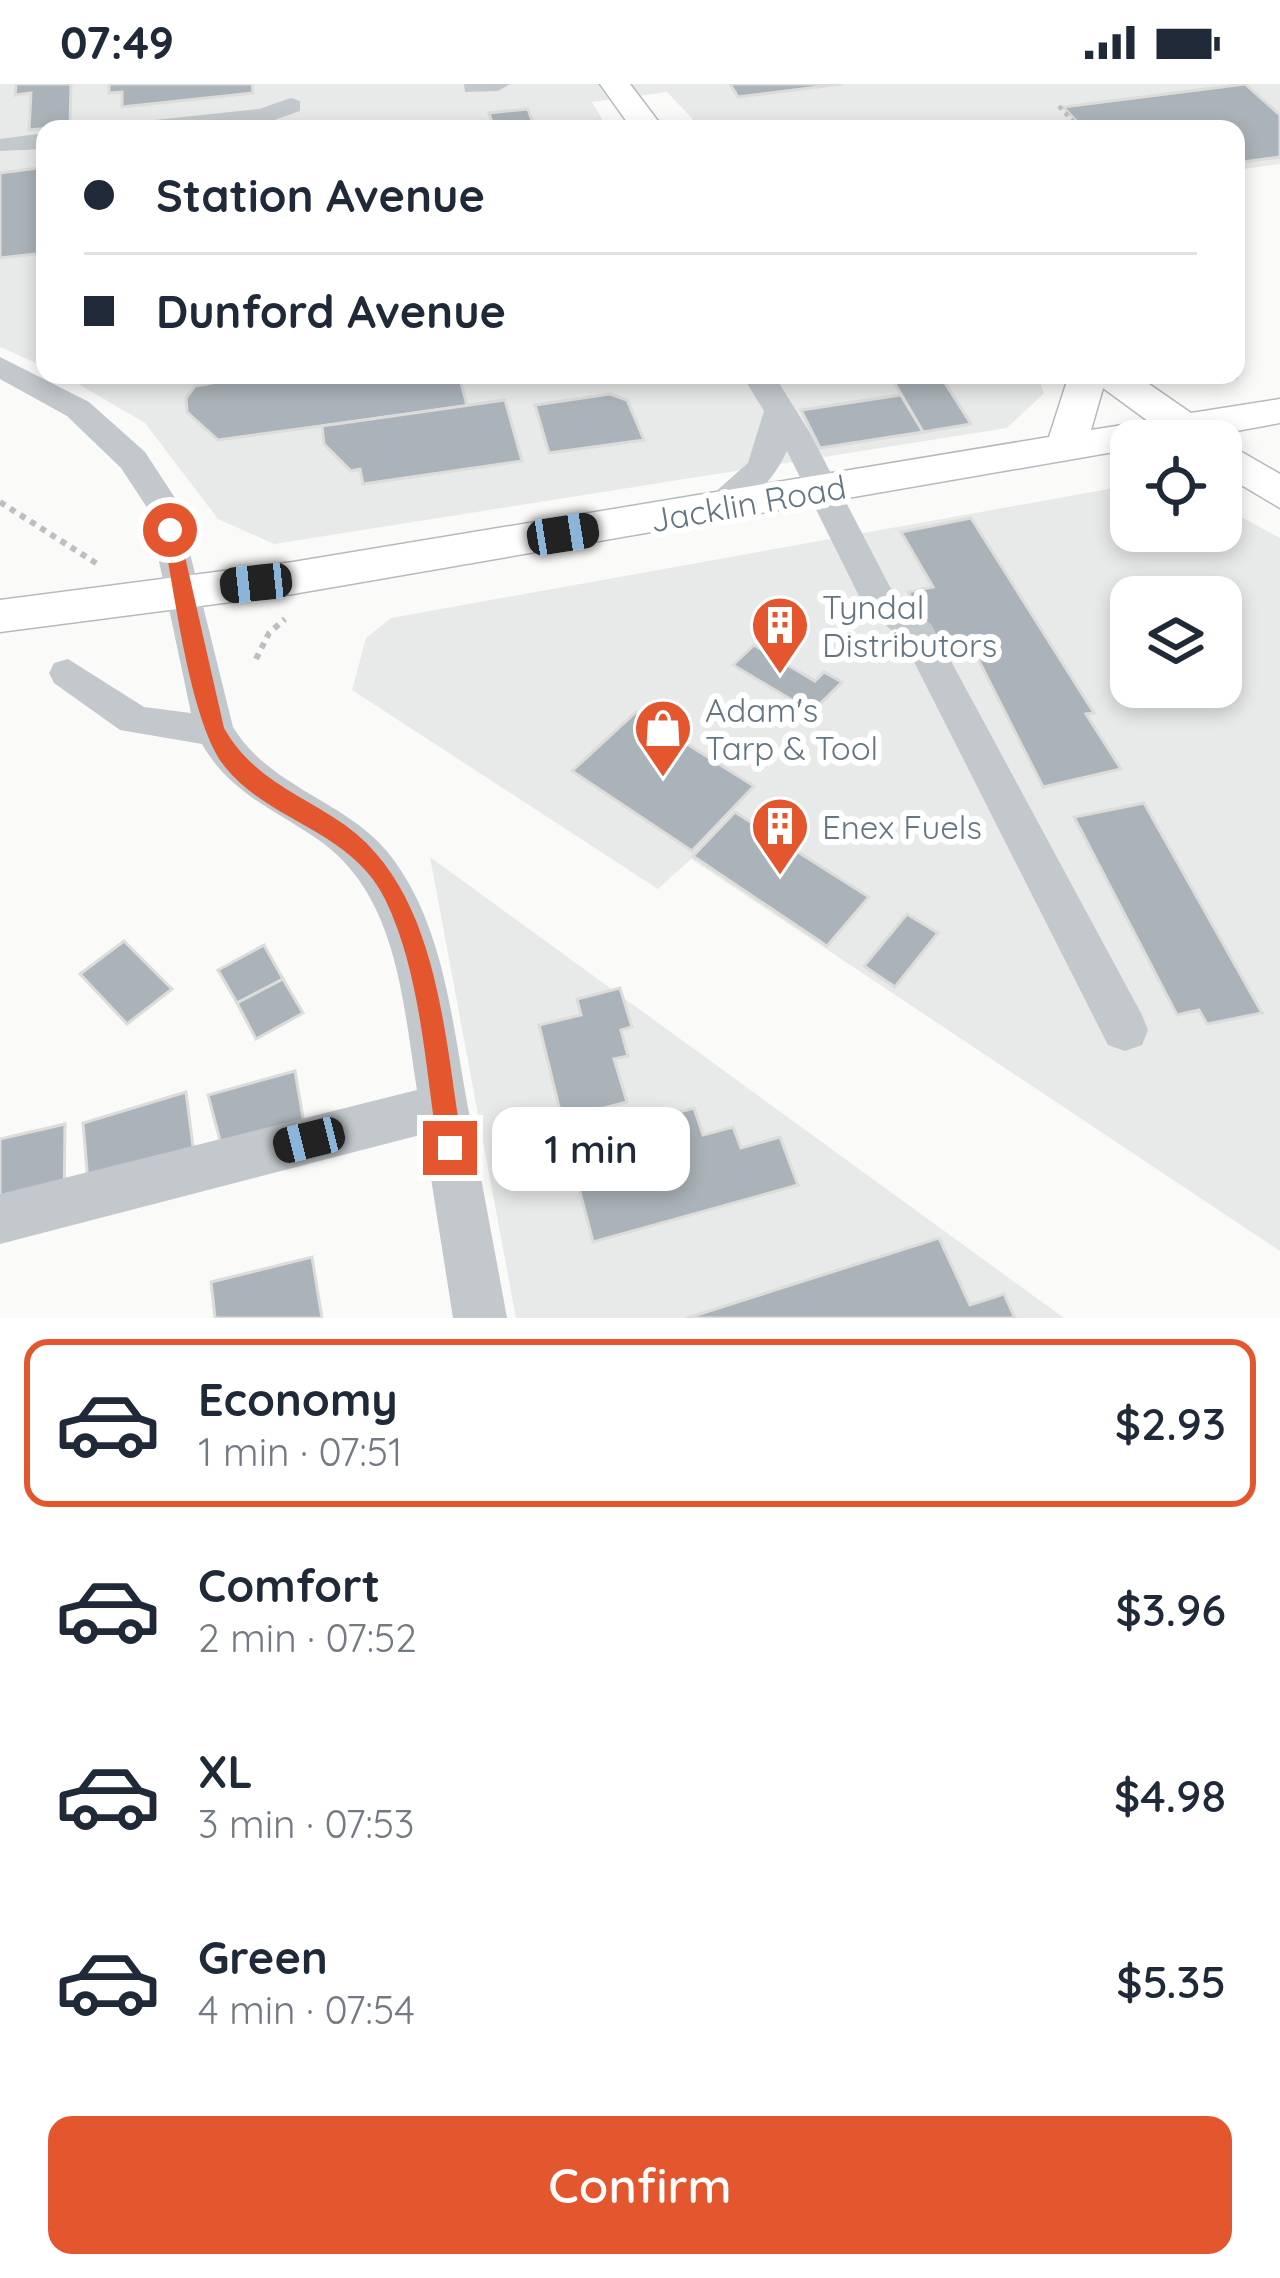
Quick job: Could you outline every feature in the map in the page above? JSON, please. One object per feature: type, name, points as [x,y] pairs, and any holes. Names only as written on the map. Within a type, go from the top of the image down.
[{"type":"main road","points":[[615,84],[641,120]]},
{"type":"main road","points":[[1085,384],[1066,447],[1110,459]]},
{"type":"main road","points":[[1123,384],[1174,420]]},
{"type":"main road","name":"Jacklin Road","points":[[1242,421],[1280,411]]},
{"type":"main road","name":"Jacklin Road","points":[[0,616],[713,509],[1110,443]]},
{"type":"main road","points":[[1242,468],[1280,495]]},
{"type":"main road","points":[[1242,489],[1280,495]]},
{"type":"street","points":[[227,120],[263,116],[286,95],[323,106]]},
{"type":"street","points":[[7,145],[36,142]]},
{"type":"street","points":[[0,366],[78,410],[133,460],[165,509],[214,729],[233,762],[250,778],[339,832],[375,867],[394,896],[421,974],[480,1318]]},
{"type":"street","points":[[762,384],[824,490],[876,595],[918,634],[1124,1030]]},
{"type":"street","points":[[713,509],[768,462],[776,448],[778,415]]},
{"type":"street","points":[[68,673],[113,713],[142,726],[214,729]]},
{"type":"street","points":[[0,1219],[442,1106]]},
{"type":"path","points":[[1059,106],[1072,120]]},
{"type":"path","points":[[0,502],[99,566]]},
{"type":"path","points":[[256,658],[269,633],[285,619]]},
{"type":"shaded area","points":[[0,84],[1280,84],[1280,164],[1245,169],[1245,120],[693,120],[667,92],[592,102],[603,120],[36,120],[36,363],[0,347]]},
{"type":"shaded area","points":[[78,384],[1040,384],[1044,393],[1007,428],[274,544],[218,519],[145,423]]},
{"type":"shaded area","points":[[1110,489],[1110,552],[1242,552],[1242,517],[1280,538],[1280,1251],[691,859],[658,889],[352,690],[366,638],[391,618]]},
{"type":"shaded area","points":[[430,857],[1064,1318],[516,1318]]},
{"type":"building","points":[[16,84],[71,84],[70,120],[36,120],[36,129],[29,130],[31,93],[15,95]]},
{"type":"building","points":[[109,84],[252,84],[253,93],[122,107],[122,92],[109,93]]},
{"type":"building","points":[[730,84],[842,84],[738,97]]},
{"type":"building","points":[[1245,84],[1280,115],[1280,157],[1245,162],[1245,120],[1075,120],[1063,107]]},
{"type":"building","points":[[528,109],[532,120],[491,120],[489,113]]},
{"type":"building","points":[[36,168],[36,254],[0,258],[0,173]]},
{"type":"building","points":[[461,384],[467,406],[218,440],[187,412],[186,398],[195,386]]},
{"type":"building","points":[[895,384],[946,384],[971,424],[923,432]]},
{"type":"building","points":[[610,394],[627,400],[644,440],[549,453],[535,405]]},
{"type":"building","points":[[901,395],[923,432],[820,448],[801,410]]},
{"type":"building","points":[[505,400],[522,461],[363,484],[360,469],[351,471],[324,444],[322,426]]},
{"type":"building","points":[[971,518],[1094,713],[1086,714],[1121,769],[1043,787],[975,653],[943,654],[908,592],[933,587],[901,532]]},
{"type":"building","name":"Tyndal Distributors","points":[[754,645],[815,681],[824,672],[842,682],[812,712],[733,665]]},
{"type":"building","name":"Adam's Tarp & Tool","points":[[636,712],[754,786],[692,851],[572,771]]},
{"type":"building","points":[[1144,803],[1262,1013],[1207,1024],[1199,1010],[1177,1015],[1074,817]]},
{"type":"building","name":"Enex Fuels","points":[[735,812],[869,897],[827,946],[693,856]]},
{"type":"building","points":[[907,914],[938,933],[895,987],[864,966]]},
{"type":"building","points":[[124,941],[172,989],[127,1024],[80,974]]},
{"type":"building","points":[[264,945],[283,979],[237,1003],[218,970]]},
{"type":"building","points":[[283,979],[303,1013],[256,1039],[237,1003]]},
{"type":"building","points":[[620,988],[632,1027],[621,1030],[628,1056],[614,1059],[627,1102],[562,1119],[539,1025],[581,1015],[577,999]]},
{"type":"building","points":[[295,1071],[305,1129],[223,1152],[208,1095]]},
{"type":"building","points":[[186,1092],[195,1162],[89,1194],[83,1123]]},
{"type":"building","points":[[694,1108],[703,1135],[733,1127],[741,1148],[780,1137],[798,1185],[593,1242],[567,1142]]},
{"type":"building","points":[[65,1124],[64,1203],[0,1217],[0,1139]]},
{"type":"building","points":[[939,1238],[970,1305],[1004,1294],[1015,1318],[687,1318]]},
{"type":"building","points":[[312,1257],[322,1318],[215,1318],[211,1282]]},
{"type":"place","name":"Tyndal Distributors","points":[[780,676]]},
{"type":"place","name":"Adam's Tarp & Tool","points":[[663,779]]},
{"type":"place","name":"Enex Fuels","points":[[780,877]]},
{"type":"route","points":[[170,530],[214,729],[233,762],[269,791],[339,832],[375,867],[394,896],[421,974],[450,1148]]}]
